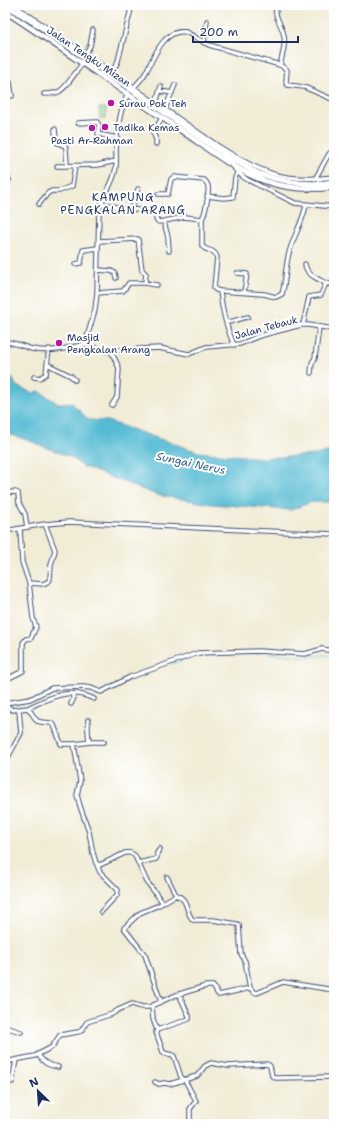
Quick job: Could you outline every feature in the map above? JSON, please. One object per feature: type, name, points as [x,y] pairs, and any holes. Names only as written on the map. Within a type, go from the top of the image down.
[{"type":"highway","name":"Jalan Tengku Mizan","points":[[6,5],[36,24],[230,158],[246,167],[259,174],[297,183],[334,182]]},
{"type":"highway","name":"Jalan Tengku Mizan","points":[[5,11],[231,164],[238,171],[275,184],[304,189],[334,187]]},
{"type":"street","points":[[14,5],[218,146],[251,166],[263,172],[293,179],[315,180],[334,177]]},
{"type":"street","points":[[112,72],[118,61],[132,5]]},
{"type":"street","points":[[276,5],[276,18],[284,35],[285,43],[280,65]]},
{"type":"street","points":[[204,43],[207,21]]},
{"type":"street","points":[[85,54],[90,46],[93,30]]},
{"type":"street","points":[[134,87],[144,74],[163,42],[169,36],[180,32],[186,32],[204,43],[280,65],[287,70],[287,85],[304,87],[334,100]]},
{"type":"street","points":[[44,94],[60,92],[83,64]]},
{"type":"street","points":[[5,81],[10,82],[12,96]]},
{"type":"street","points":[[165,109],[175,85]]},
{"type":"street","points":[[156,103],[161,88],[172,93]]},
{"type":"street","points":[[5,342],[12,342],[32,349],[63,350],[85,344],[95,310],[97,293],[99,211],[101,203],[116,170],[117,138],[122,105],[128,94]]},
{"type":"street","points":[[156,144],[156,139],[153,133],[162,118]]},
{"type":"street","points":[[78,123],[96,122],[99,125],[98,134],[117,138]]},
{"type":"street","points":[[55,129],[56,142],[65,146],[66,148],[67,166]]},
{"type":"street","points":[[315,180],[329,154],[334,149]]},
{"type":"street","points":[[57,166],[98,165],[116,161]]},
{"type":"street","points":[[39,204],[48,193],[52,191],[60,191],[72,186],[75,166]]},
{"type":"street","points":[[5,170],[9,180]]},
{"type":"street","points":[[207,196],[224,198],[232,197],[235,178],[238,171],[246,179],[295,203],[334,208]]},
{"type":"street","points":[[158,194],[168,194],[171,179],[174,177],[204,180],[208,185],[205,213],[202,219],[202,246],[204,249],[214,251],[216,253],[217,257],[214,288],[220,291],[264,294],[276,297],[282,294],[285,286],[286,268],[289,254],[304,215],[306,205]]},
{"type":"street","points":[[131,210],[138,189]]},
{"type":"street","points":[[101,203],[124,209],[155,211],[157,213],[157,221],[164,222],[185,217],[202,219]]},
{"type":"street","points":[[164,222],[168,237],[169,251]]},
{"type":"street","points":[[99,241],[138,239],[142,270],[146,274],[145,283]]},
{"type":"street","points":[[75,264],[81,263],[83,250],[98,248]]},
{"type":"street","points":[[305,264],[306,269],[312,276],[326,283],[334,284]]},
{"type":"street","points":[[98,270],[111,271],[115,273],[116,278]]},
{"type":"street","points":[[237,272],[247,274],[244,292]]},
{"type":"street","points":[[97,293],[123,291],[129,284],[145,283],[157,285]]},
{"type":"street","points":[[303,325],[308,298],[311,296],[321,295],[326,283]]},
{"type":"street","points":[[220,291],[228,334],[234,345]]},
{"type":"street","points":[[226,322],[235,322],[241,318],[248,317]]},
{"type":"street","name":"Jalan Tebauk","points":[[85,344],[98,350],[111,351],[159,348],[189,354],[206,347],[240,344],[259,336],[303,325],[334,329]]},
{"type":"street","points":[[311,373],[312,363],[315,358],[319,327]]},
{"type":"street","points":[[34,377],[40,378],[46,374],[49,349]]},
{"type":"street","points":[[111,351],[119,368],[117,397],[112,405]]},
{"type":"street","points":[[47,364],[71,376],[75,380]]},
{"type":"street","points":[[5,493],[18,493],[19,503],[25,514],[27,527]]},
{"type":"street","points":[[5,531],[45,524],[76,522],[334,534]]},
{"type":"street","points":[[29,583],[43,584],[50,579],[51,565],[55,550],[45,524]]},
{"type":"street","points":[[5,680],[24,670],[23,643],[26,639],[31,638],[36,627],[33,618],[29,583],[22,562],[20,529]]},
{"type":"street","points":[[7,707],[30,699],[52,688],[83,687],[101,692],[130,677],[198,653],[258,651],[305,654],[322,649],[334,651]]},
{"type":"street","points":[[71,704],[73,694]]},
{"type":"street","points":[[7,707],[19,710],[28,708],[55,695],[86,695],[94,699]]},
{"type":"street","points":[[28,708],[37,721],[51,723],[54,725],[61,744],[104,742]]},
{"type":"street","points":[[6,761],[21,733],[19,710]]},
{"type":"street","points":[[88,720],[89,742]]},
{"type":"street","points":[[74,744],[80,781],[77,795],[89,832],[92,854],[100,872],[117,888],[118,892],[101,912]]},
{"type":"street","points":[[138,864],[156,859],[160,849]]},
{"type":"street","points":[[97,865],[103,864],[129,852],[135,856],[147,882],[163,903]]},
{"type":"street","points":[[167,877],[176,895],[186,902],[190,916],[193,920],[213,920],[239,925],[241,954],[245,961],[250,988],[254,992],[257,993],[283,982],[334,990]]},
{"type":"street","points":[[161,1002],[145,955],[124,928],[140,913],[163,903],[176,895]]},
{"type":"street","points":[[5,1062],[38,1054],[52,1047],[60,1035],[81,1031],[87,1022],[112,1014],[132,1004],[142,1007],[152,1006],[179,994],[211,985],[219,995],[250,988]]},
{"type":"street","points":[[157,1030],[189,1019],[179,994]]},
{"type":"street","points":[[152,1006],[153,1019],[157,1030],[156,1033],[163,1052],[174,1056],[183,1080],[186,1082],[196,1101],[190,1109],[190,1124]]},
{"type":"street","points":[[5,1027],[21,1032]]},
{"type":"street","points":[[38,1054],[43,1062],[48,1065],[58,1067]]},
{"type":"street","points":[[12,1082],[16,1060]]},
{"type":"street","points":[[155,1082],[159,1084],[168,1084],[199,1075],[205,1066],[211,1063],[228,1066],[267,1064],[270,1066],[272,1076],[276,1078],[334,1077]]},
{"type":"green space","points":[[99,108],[106,108],[106,119],[100,119]]},
{"type":"water","name":"Sungai Nerus","points":[[5,377],[13,379],[16,386],[33,393],[39,391],[57,403],[72,403],[89,420],[107,421],[198,452],[263,458],[316,455],[334,450],[334,502],[311,502],[291,510],[212,504],[157,495],[82,466],[71,457],[5,433]]},
{"type":"waterway","points":[[196,655],[261,653]]},
{"type":"waterway","points":[[268,653],[309,657],[324,655],[334,656]]},
{"type":"waterway","points":[[171,664],[189,658]]},
{"type":"waterway","points":[[60,690],[86,690],[98,696],[131,679],[148,673]]},
{"type":"waterway","points":[[10,706],[29,702],[47,692]]},
{"type":"waterway","points":[[5,752],[18,733],[16,714]]},
{"type":"waterway","points":[[5,782],[7,791],[5,801]]},
{"type":"place","name":"Surau Pok Teh","points":[[111,103]]},
{"type":"place","name":"Tadika Kemas","points":[[105,127]]},
{"type":"place","name":"Pasti Ar-Rahman","points":[[92,128]]},
{"type":"place","name":"Masjid Pengkalan Arang","points":[[59,343]]},
{"type":"district","name":"KAMPUNG PENGKALAN ARANG","points":[[123,203]]}]
